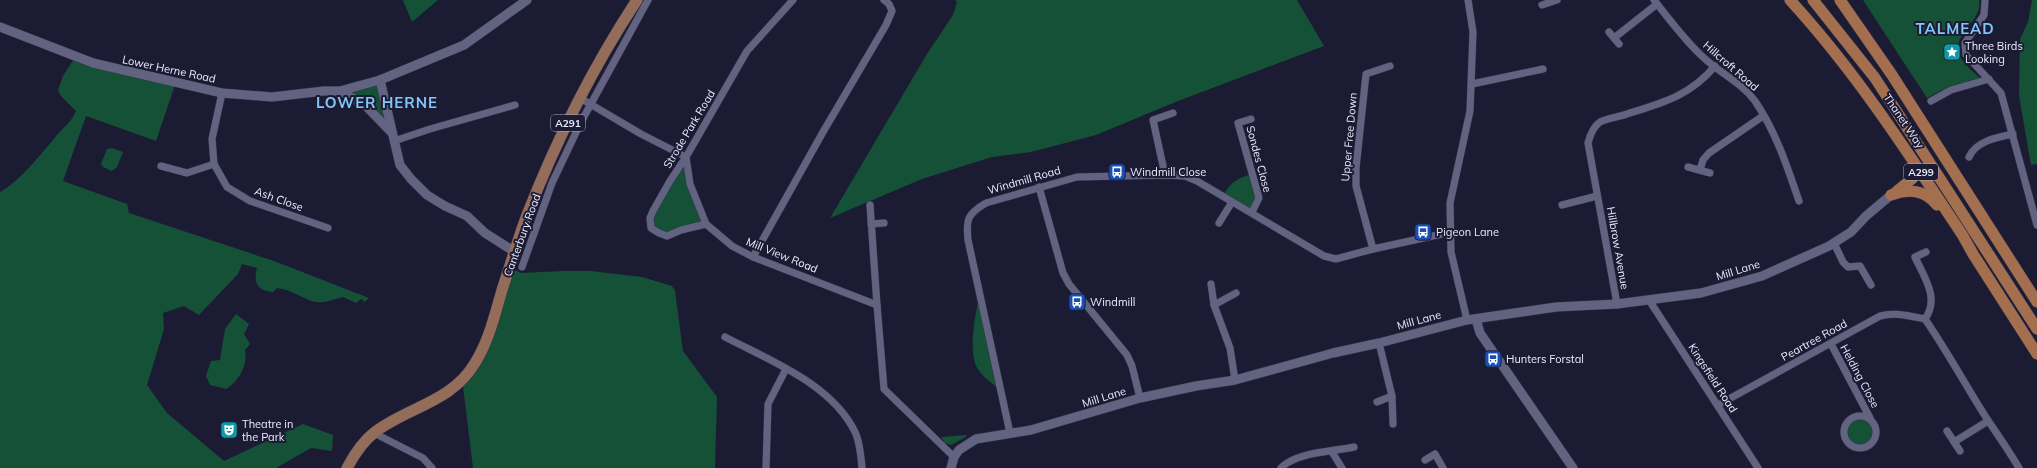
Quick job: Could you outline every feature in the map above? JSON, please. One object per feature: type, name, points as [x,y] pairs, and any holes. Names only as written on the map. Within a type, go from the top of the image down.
[{"type":"highway","name":"A299","points":[[1790,0],[1850,72],[1916,166],[1963,236],[2037,354]]},
{"type":"highway","name":"Thanet Way","points":[[1813,0],[1875,78],[2037,329]]},
{"type":"highway","name":"Thanet Way","points":[[1840,0],[1889,70],[2037,302]]},
{"type":"highway","points":[[1891,195],[1910,182],[1916,166]]},
{"type":"highway","points":[[1891,195],[1911,191],[1928,196],[1936,203],[1973,254]]},
{"type":"highway","points":[[2006,253],[2030,278],[2037,289]]},
{"type":"main road","name":"Canterbury Road","points":[[374,433],[437,399],[454,388],[465,377],[483,350],[527,216],[543,177],[580,98],[636,0]]},
{"type":"main road","name":"A291","points":[[348,468],[355,453],[374,433]]},
{"type":"street","name":"Lower Herne Road","points":[[0,27],[84,61],[114,69],[222,93],[272,97],[324,91],[340,91],[380,80],[464,45],[527,0]]},
{"type":"street","name":"Canterbury Road","points":[[522,267],[530,254],[552,183],[590,104],[648,0]]},
{"type":"street","name":"Strode Park Road","points":[[706,224],[681,230],[666,236],[652,228],[650,218],[670,181],[686,157],[747,51],[793,0]]},
{"type":"street","points":[[753,257],[823,132],[886,25],[892,11],[889,4],[884,0]]},
{"type":"street","points":[[1468,0],[1473,32],[1472,84],[1470,111],[1450,203],[1452,259],[1472,319],[1480,333],[1573,468]]},
{"type":"street","points":[[1985,0],[1984,15],[1968,38],[1965,47],[1966,55],[2001,93],[2037,225]]},
{"type":"street","points":[[1542,5],[1553,1]]},
{"type":"street","points":[[1614,38],[1656,2]]},
{"type":"street","name":"Hillcroft Road","points":[[1656,2],[1692,46],[1714,66],[1738,83],[1754,100],[1780,146],[1799,202]]},
{"type":"street","points":[[1609,32],[1619,44]]},
{"type":"street","name":"Upper Free Down","points":[[1373,249],[1356,186],[1356,168],[1366,74],[1390,66]]},
{"type":"street","name":"Hillbrow Avenue","points":[[1617,304],[1588,143],[1592,131],[1600,122],[1656,104],[1689,91],[1703,80],[1714,66]]},
{"type":"street","points":[[1472,84],[1543,69]]},
{"type":"street","points":[[1931,101],[1951,90],[1989,79]]},
{"type":"street","points":[[380,80],[400,165],[427,195],[445,206],[467,216],[485,234],[515,252]]},
{"type":"street","points":[[340,91],[366,106],[393,137]]},
{"type":"street","name":"Ash Close","points":[[222,93],[212,140],[214,164],[227,187],[250,201],[328,228]]},
{"type":"street","points":[[580,98],[641,134],[686,157]]},
{"type":"street","points":[[393,137],[430,129],[516,105]]},
{"type":"street","points":[[1165,175],[1153,120],[1173,113]]},
{"type":"street","points":[[1700,170],[1703,160],[1708,153],[1763,116]]},
{"type":"street","name":"Sondes Close","points":[[1252,119],[1238,123],[1259,198],[1252,212]]},
{"type":"street","points":[[1969,157],[1973,150],[1980,145],[1996,138],[2012,134]]},
{"type":"street","name":"Mill View Road","points":[[686,157],[690,184],[706,224],[732,246],[753,257],[877,305]]},
{"type":"street","points":[[161,166],[187,173],[214,164]]},
{"type":"street","points":[[1688,167],[1710,172]]},
{"type":"street","name":"Windmill Road","points":[[1010,434],[968,240],[967,224],[970,215],[976,208],[986,203],[1078,177],[1185,176],[1252,212],[1324,256],[1336,259],[1373,249],[1451,232]]},
{"type":"street","points":[[1039,187],[1068,284],[1127,355],[1132,366],[1140,398]]},
{"type":"street","name":"Mill Lane","points":[[954,457],[966,444],[976,440],[1010,434],[1070,420],[1140,398],[1196,386],[1235,380],[1334,353],[1472,319],[1556,307],[1617,304],[1701,293],[1762,276],[1834,243],[1851,232],[1866,216],[1891,195]]},
{"type":"street","name":"Hillbrow Avenue","points":[[1562,205],[1597,196]]},
{"type":"street","points":[[1219,223],[1232,202]]},
{"type":"street","points":[[870,205],[884,389],[954,457],[951,468]]},
{"type":"street","points":[[871,224],[884,223]]},
{"type":"street","points":[[1834,243],[1843,262],[1848,267],[1860,266],[1871,285]]},
{"type":"street","points":[[1926,252],[1915,257],[1932,295],[1931,309],[1925,319],[1947,351],[1988,421],[1999,435],[2020,468]]},
{"type":"street","points":[[1211,284],[1214,305],[1230,348],[1235,380]]},
{"type":"street","points":[[1214,305],[1236,294]]},
{"type":"street","name":"Kingsfield Road","points":[[1649,300],[1758,468]]},
{"type":"street","name":"Peartree Road","points":[[1718,405],[1880,316],[1891,313],[1925,319]]},
{"type":"street","points":[[725,337],[786,369],[820,390],[843,414],[856,432],[862,468]]},
{"type":"street","points":[[1379,343],[1392,396],[1393,424]]},
{"type":"street","name":"Helding Close","points":[[1831,344],[1876,428],[1875,439],[1867,447],[1862,448],[1851,446],[1844,438],[1844,427],[1846,422],[1850,418],[1860,415],[1870,419]]},
{"type":"street","points":[[766,468],[768,404],[786,369]]},
{"type":"street","points":[[1376,402],[1392,396]]},
{"type":"street","points":[[1954,442],[1988,421]]},
{"type":"street","points":[[1947,431],[1960,451]]},
{"type":"street","points":[[374,433],[423,458],[432,468]]},
{"type":"street","points":[[1281,468],[1287,461],[1296,457],[1354,447]]},
{"type":"street","points":[[1332,452],[1342,468]]},
{"type":"street","points":[[1425,460],[1435,454],[1443,468]]},
{"type":"green space","points":[[403,0],[438,0],[412,22]]},
{"type":"green space","points":[[955,0],[1297,0],[1324,46],[1178,101],[1096,135],[1031,152],[992,157],[922,179],[830,218],[927,54],[953,15],[957,2]]},
{"type":"green space","points":[[1863,0],[1979,0],[1979,8],[1976,16],[1958,45],[1959,53],[1964,62],[1980,78],[1942,90],[1927,98]]},
{"type":"green space","points":[[2032,0],[2037,0],[2037,164],[2031,165],[2019,96],[2020,39],[2028,22]]},
{"type":"green space","points":[[74,59],[177,79],[156,141],[86,116],[63,181],[127,204],[129,213],[274,261],[369,298],[365,302],[361,299],[356,303],[343,297],[328,301],[316,302],[282,289],[277,288],[273,292],[263,290],[256,281],[257,268],[242,264],[238,274],[199,315],[184,306],[163,313],[164,329],[147,385],[167,413],[224,461],[303,424],[333,435],[332,451],[311,448],[276,468],[0,468],[0,192],[15,181],[30,166],[74,115],[76,111],[61,96],[58,90],[63,76]]},
{"type":"green space","points":[[380,80],[392,133],[340,91]]},
{"type":"green space","points":[[112,148],[123,152],[117,167],[112,171],[103,167],[101,164],[107,149]]},
{"type":"green space","points":[[686,157],[690,184],[706,224],[667,236],[651,228],[653,210]]},
{"type":"green space","points":[[1252,174],[1259,198],[1252,212],[1223,196],[1235,181]]},
{"type":"green space","points":[[510,267],[521,273],[591,271],[642,277],[672,286],[675,291],[683,351],[717,397],[715,468],[473,468],[463,386],[465,377],[474,365]]},
{"type":"green space","points":[[980,294],[1000,390],[981,373],[976,366],[974,358],[973,340],[976,311]]},
{"type":"green space","points":[[236,314],[249,324],[244,334],[250,344],[245,350],[246,356],[242,372],[235,382],[226,389],[210,385],[206,376],[211,361],[220,360],[225,329]]},
{"type":"green space","points":[[1857,416],[1863,416],[1872,420],[1876,432],[1872,444],[1863,448],[1857,448],[1848,444],[1844,435],[1844,429],[1848,420]]},
{"type":"green space","points":[[966,435],[966,437],[951,445],[945,443],[941,437]]},
{"type":"place","name":"Three Birds Looking","points":[[1952,52]]},
{"type":"place","name":"Windmill Close","points":[[1117,172]]},
{"type":"place","name":"Pigeon Lane","points":[[1423,232]]},
{"type":"place","name":"Windmill","points":[[1077,302]]},
{"type":"place","name":"Hunters Forstal","points":[[1493,359]]},
{"type":"place","name":"Theatre in the Park","points":[[229,430]]},
{"type":"district","name":"TALMEAD","points":[[1955,28]]},
{"type":"district","name":"LOWER HERNE","points":[[377,102]]}]
